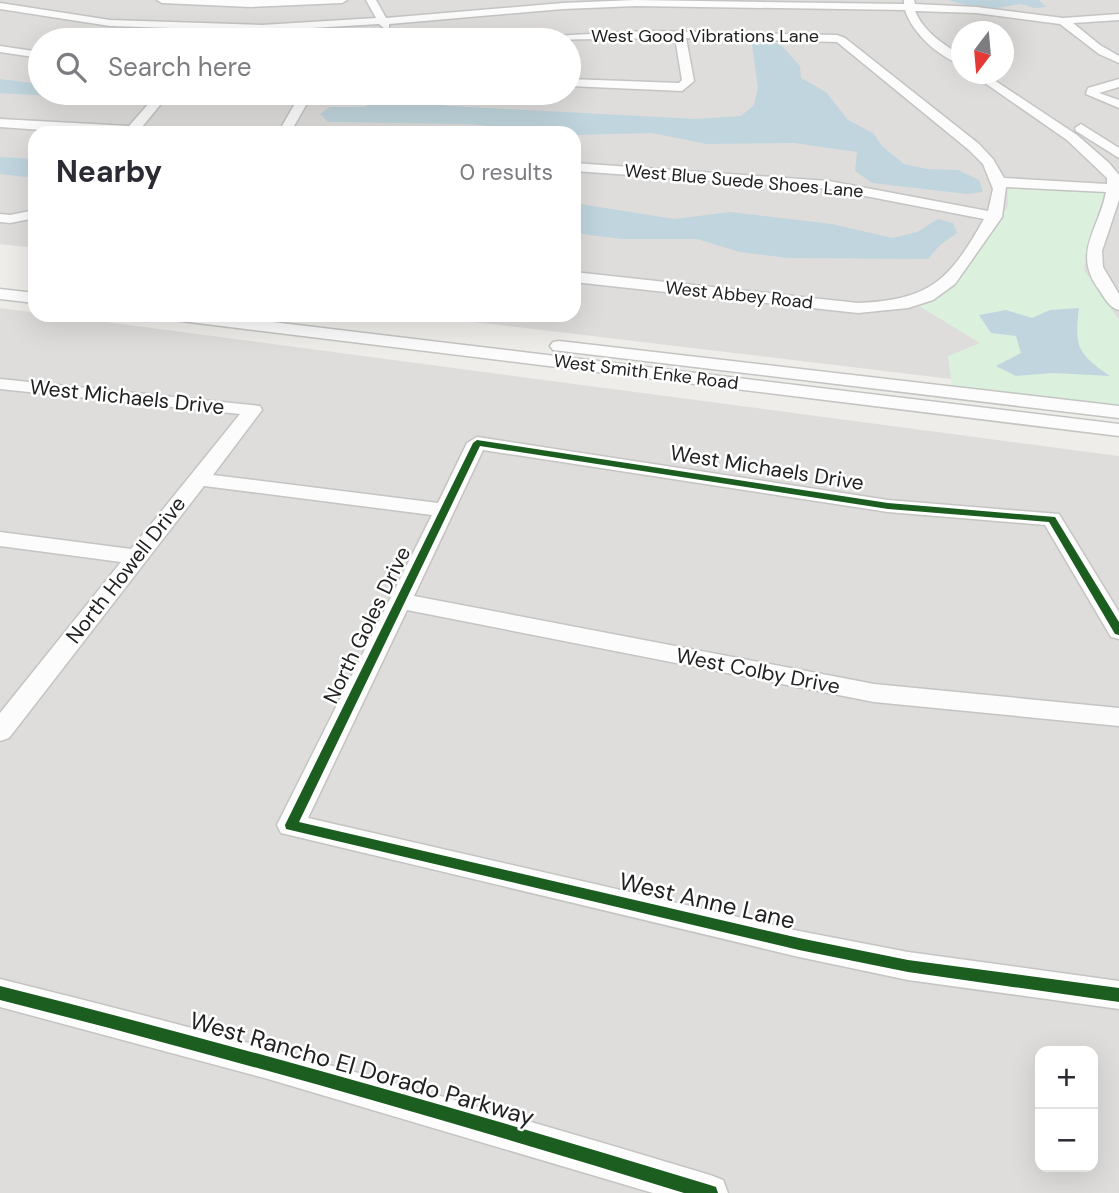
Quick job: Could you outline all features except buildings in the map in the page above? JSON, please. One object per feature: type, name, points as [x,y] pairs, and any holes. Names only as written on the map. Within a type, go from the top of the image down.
[{"type":"street","points":[[2,10],[34,0]]},
{"type":"street","points":[[162,0],[251,4],[342,0]]},
{"type":"street","points":[[371,0],[384,24]]},
{"type":"street","points":[[336,28],[384,24],[572,20],[678,8],[910,6],[929,10],[1004,14],[1063,21],[1119,17]]},
{"type":"street","points":[[910,6],[923,32],[951,54]]},
{"type":"street","points":[[2,10],[76,25],[119,28]]},
{"type":"street","name":"West Good Vibrations Lane","points":[[557,28],[572,20],[680,34],[834,37],[974,147],[985,157],[1000,182]]},
{"type":"street","points":[[1063,21],[1080,33],[1090,46],[1119,60]]},
{"type":"street","points":[[581,83],[682,87],[688,81],[680,34]]},
{"type":"street","points":[[0,49],[28,53]]},
{"type":"street","points":[[1014,83],[1119,154]]},
{"type":"street","points":[[1119,83],[1092,91],[1092,94],[1119,104]]},
{"type":"street","points":[[992,84],[1076,143],[1107,169],[1119,189],[1116,215],[1108,238],[1098,252],[1098,272],[1103,285],[1119,305]]},
{"type":"street","points":[[135,126],[154,105]]},
{"type":"street","points":[[288,126],[300,105]]},
{"type":"street","points":[[0,123],[41,126]]},
{"type":"street","points":[[1076,143],[1119,164]]},
{"type":"street","name":"West Blue Suede Shoes Lane","points":[[581,167],[829,185],[995,217]]},
{"type":"street","points":[[995,217],[1001,192],[1000,182],[1119,189]]},
{"type":"street","points":[[0,218],[28,216]]},
{"type":"street","name":"West Abbey Road","points":[[581,278],[858,308],[903,304],[939,291],[995,217]]},
{"type":"street","points":[[0,280],[28,283]]},
{"type":"street","points":[[0,294],[28,297]]},
{"type":"street","name":"West Smith Enke Road","points":[[231,322],[1119,430]]},
{"type":"street","name":"West Smith Enke Road","points":[[358,322],[1119,412]]},
{"type":"street","name":"West Michaels Drive","points":[[0,384],[253,410]]},
{"type":"street","name":"North Howell Drive","points":[[0,731],[253,410]]},
{"type":"street","name":"West Michaels Drive","points":[[477,443],[888,506],[1052,519],[1119,631]]},
{"type":"street","name":"North Goles Drive","points":[[290,825],[477,443]]},
{"type":"street","points":[[198,479],[444,510]]},
{"type":"street","points":[[0,539],[137,557]]},
{"type":"street","name":"West Colby Drive","points":[[400,601],[874,693],[1119,718]]},
{"type":"street","name":"West Anne Lane","points":[[290,825],[799,944],[908,966],[1119,995]]},
{"type":"street","name":"West Rancho El Dorado Parkway","points":[[0,993],[123,1024],[531,1138],[710,1193]]},
{"type":"shaded area","points":[[0,0],[1119,0],[1119,399],[475,322],[581,322],[581,126],[28,126],[28,247],[0,244]]},
{"type":"shaded area","points":[[0,308],[28,312],[28,322],[106,322],[1119,456],[1119,1193],[0,1193]]},
{"type":"green space","points":[[1007,185],[1106,192],[1099,226],[1087,250],[1084,270],[1119,320],[1119,405],[952,387],[948,356],[980,343],[919,306],[954,287],[1008,206]]},
{"type":"water","points":[[948,0],[1039,0],[1046,7],[1034,8],[1021,4],[997,8],[972,7]]},
{"type":"water","points":[[764,41],[781,45],[800,66],[801,78],[826,92],[848,120],[873,133],[882,146],[904,164],[927,169],[958,170],[979,180],[983,192],[967,194],[872,183],[855,171],[857,152],[794,143],[707,144],[652,133],[581,135],[581,126],[328,122],[320,114],[330,107],[444,105],[696,119],[741,116],[754,105],[758,87],[752,45]]},
{"type":"water","points":[[0,79],[28,82],[28,95],[0,93]]},
{"type":"water","points":[[0,157],[28,159],[28,177],[0,174]]},
{"type":"water","points":[[581,204],[674,219],[730,212],[832,224],[893,238],[917,232],[938,219],[953,223],[957,233],[940,245],[928,259],[789,258],[740,252],[697,239],[622,239],[581,234]]},
{"type":"water","points":[[1079,308],[1077,332],[1081,349],[1091,362],[1110,376],[1053,373],[1016,376],[996,366],[1021,353],[1016,336],[991,333],[979,315],[1006,310],[1032,318],[1050,310]]},
{"type":"cycle path","points":[[1119,631],[1052,519],[888,506],[477,443],[291,825],[799,944],[908,966],[1119,995]]},
{"type":"cycle path","points":[[0,993],[356,1088],[710,1193]]}]
